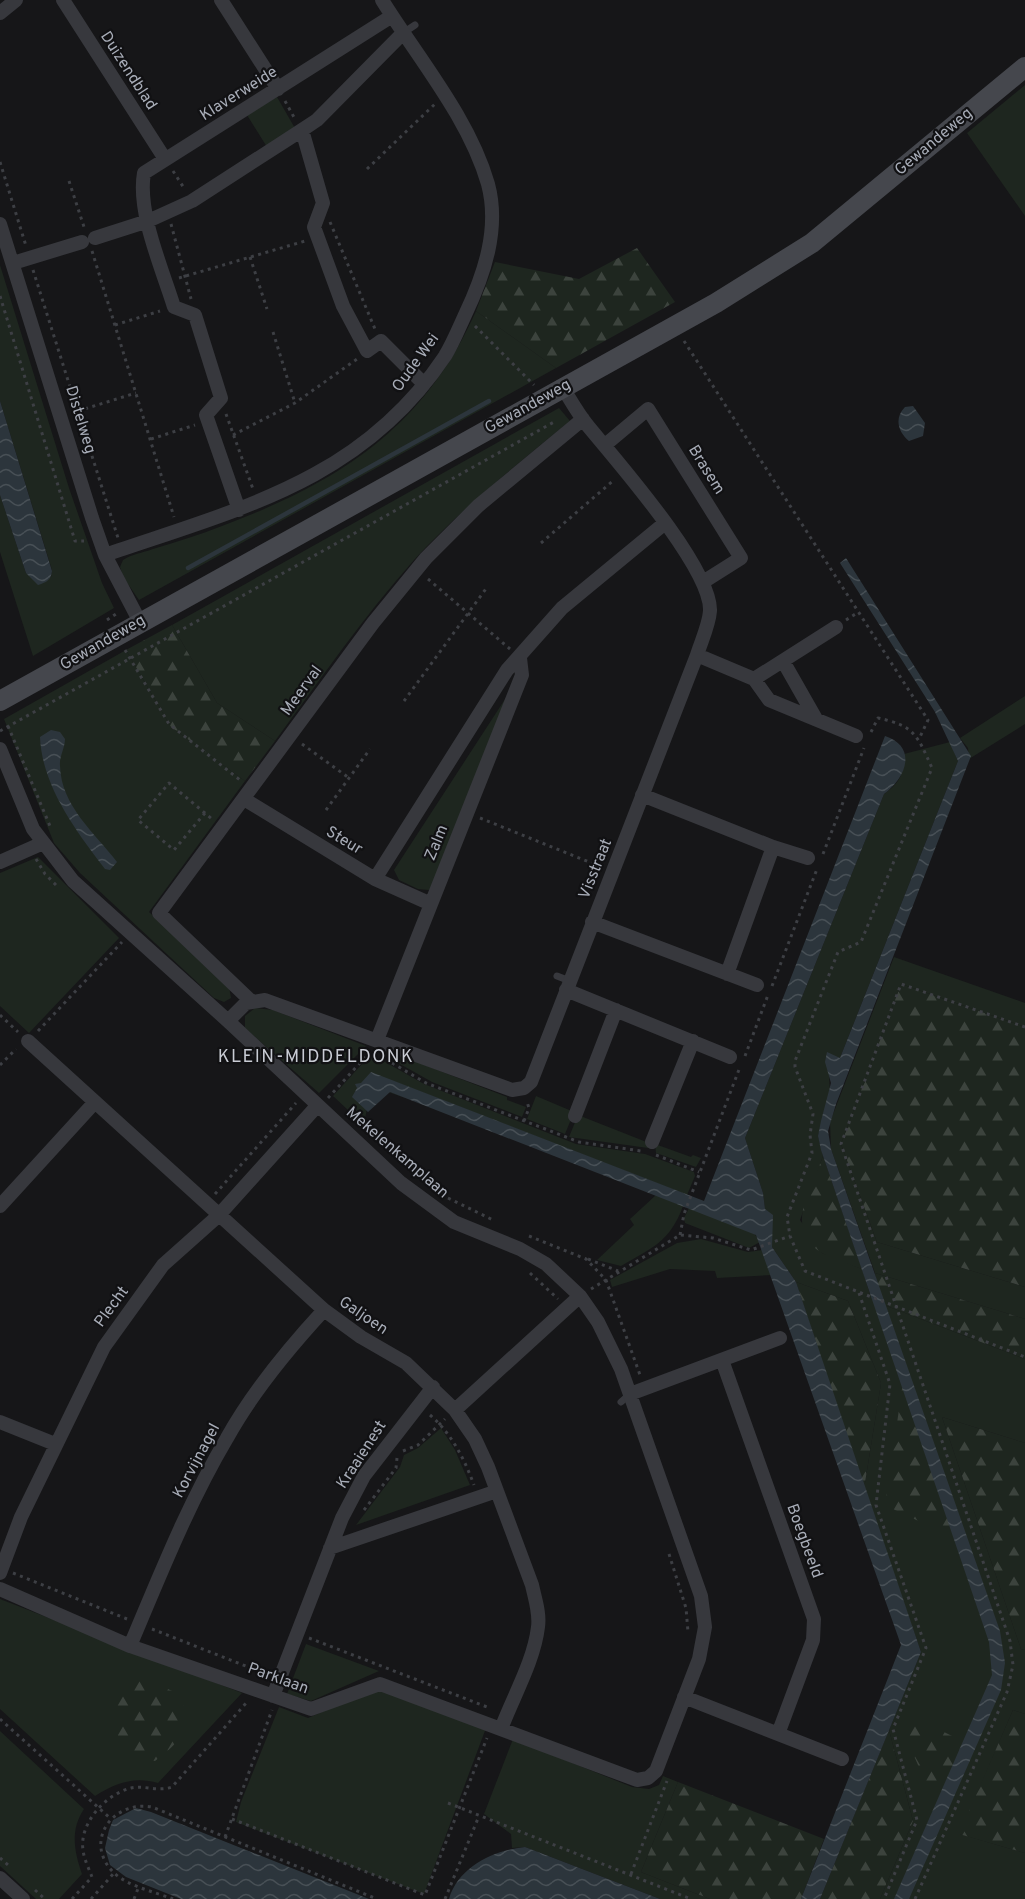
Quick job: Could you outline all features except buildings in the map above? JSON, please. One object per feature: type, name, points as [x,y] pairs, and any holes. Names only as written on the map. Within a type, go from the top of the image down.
[{"type":"street","points":[[0,13],[16,0]]},
{"type":"street","name":"Duizendblad","points":[[63,0],[165,159]]},
{"type":"street","points":[[221,0],[278,89]]},
{"type":"street","name":"Oude Wei","points":[[105,555],[238,510],[332,466],[367,442],[398,414],[446,354],[465,316],[479,286],[490,252],[489,186],[470,134],[444,96],[409,29],[392,16],[382,0]]},
{"type":"street","name":"Klaverweide","points":[[148,221],[141,188],[144,173],[392,16]]},
{"type":"street","points":[[13,263],[89,242],[148,221],[192,201],[316,120],[409,29]]},
{"type":"street","name":"Gewandeweg","points":[[0,701],[112,627],[140,621],[674,327],[812,243],[1025,67]]},
{"type":"street","points":[[302,130],[323,203],[314,227],[343,306],[367,351],[381,341],[424,384]]},
{"type":"street","points":[[148,221],[174,307],[195,315],[221,398],[206,415],[238,510]]},
{"type":"street","name":"Distelweg","points":[[0,224],[100,541],[140,621]]},
{"type":"street","name":"Visstraat","points":[[251,1000],[265,1000],[516,1090],[531,1082],[587,920],[612,871],[632,808],[642,795],[643,779],[710,610],[703,582],[665,523],[627,470],[605,445],[578,423],[563,388]]},
{"type":"street","name":"Brasem","points":[[605,445],[648,409],[741,558],[703,582]]},
{"type":"street","name":"Meerval","points":[[251,1000],[159,913],[373,623],[417,569],[478,506],[578,423]]},
{"type":"street","name":"Zalm","points":[[375,879],[507,670],[520,658],[539,631],[562,608],[665,523]]},
{"type":"street","points":[[754,679],[836,627]]},
{"type":"street","points":[[697,647],[754,679],[769,700],[856,736]]},
{"type":"street","name":"Zalm","points":[[377,1040],[522,675],[520,658]]},
{"type":"street","points":[[783,661],[816,719]]},
{"type":"street","name":"Mekelenkamplaan","points":[[0,749],[33,829],[36,846],[73,881],[125,938],[228,1021],[313,1111],[400,1183],[454,1222],[520,1249],[546,1264],[580,1296],[612,1346],[625,1398],[701,1596],[705,1627],[699,1659],[656,1771],[648,1778]]},
{"type":"street","name":"Steur","points":[[247,794],[375,879],[431,904]]},
{"type":"street","points":[[642,795],[773,847],[808,858]]},
{"type":"street","points":[[0,862],[36,846]]},
{"type":"street","points":[[727,974],[773,847]]},
{"type":"street","points":[[587,920],[757,985]]},
{"type":"street","points":[[564,982],[616,1010],[730,1057]]},
{"type":"street","points":[[228,1021],[237,1010],[251,1000]]},
{"type":"street","points":[[575,1116],[616,1010]]},
{"type":"street","name":"Galjoen","points":[[27,1040],[324,1310],[362,1337],[406,1363],[433,1387],[455,1410],[475,1439],[532,1585],[538,1627],[533,1647],[496,1727]]},
{"type":"street","points":[[652,1142],[693,1041]]},
{"type":"street","points":[[0,1206],[95,1102]]},
{"type":"street","name":"Plecht","points":[[0,1574],[21,1517],[104,1347],[163,1265],[218,1216],[313,1111]]},
{"type":"street","points":[[455,1410],[580,1296]]},
{"type":"street","name":"Korvijnagel","points":[[130,1646],[182,1526],[228,1435],[283,1355],[324,1310]]},
{"type":"street","points":[[625,1398],[645,1388],[780,1338]]},
{"type":"street","name":"Boegbeeld","points":[[722,1360],[814,1619],[813,1640],[778,1734]]},
{"type":"street","name":"Kraaienest","points":[[275,1697],[330,1548],[364,1476],[433,1387]]},
{"type":"street","points":[[0,1422],[55,1444]]},
{"type":"street","points":[[330,1548],[497,1491]]},
{"type":"street","name":"Parklaan","points":[[0,1589],[130,1646],[311,1709],[380,1684],[637,1780],[648,1778]]},
{"type":"street","points":[[684,1697],[842,1759]]},
{"type":"street","points":[[0,1878],[23,1899]]},
{"type":"path","points":[[278,89],[302,130]]},
{"type":"path","points":[[368,170],[444,96]]},
{"type":"path","points":[[165,159],[192,201]]},
{"type":"path","points":[[0,162],[122,549]]},
{"type":"path","points":[[69,181],[178,530]]},
{"type":"path","points":[[323,203],[357,292],[381,341]]},
{"type":"path","points":[[168,212],[195,315]]},
{"type":"path","points":[[166,282],[318,237]]},
{"type":"path","points":[[250,257],[267,309]]},
{"type":"path","points":[[0,296],[75,541],[100,541]]},
{"type":"path","points":[[115,325],[174,307]]},
{"type":"path","points":[[465,316],[545,397]]},
{"type":"path","points":[[674,327],[928,720],[919,739]]},
{"type":"path","points":[[273,332],[295,403]]},
{"type":"path","points":[[233,435],[295,403],[367,351]]},
{"type":"path","points":[[62,416],[136,393]]},
{"type":"path","points":[[221,398],[257,502]]},
{"type":"path","points":[[0,731],[563,417],[578,423]]},
{"type":"path","points":[[151,439],[208,421]]},
{"type":"path","points":[[541,543],[627,470]]},
{"type":"path","points":[[417,569],[520,658]]},
{"type":"path","points":[[404,701],[488,586]]},
{"type":"path","points":[[112,627],[169,724],[247,794]]},
{"type":"path","points":[[680,1235],[684,1215],[699,1172],[878,718],[897,722],[914,731],[932,768],[861,942],[838,952],[795,1061],[795,1067],[813,1114],[810,1135],[812,1153],[787,1217],[790,1236],[805,1271],[1025,1357]]},
{"type":"path","points":[[8,726],[52,831]]},
{"type":"path","points":[[290,735],[349,778]]},
{"type":"path","points":[[326,810],[370,749]]},
{"type":"path","points":[[205,813],[174,850],[138,820],[169,783],[205,813],[222,828]]},
{"type":"path","points":[[467,813],[612,871]]},
{"type":"path","points":[[36,846],[45,874],[62,890]]},
{"type":"path","points":[[112,936],[125,938]]},
{"type":"path","points":[[125,938],[129,951]]},
{"type":"path","points":[[0,1065],[125,938]]},
{"type":"path","points":[[915,1899],[1007,1692],[1013,1665],[1010,1641],[840,1144],[901,984],[1025,1027]]},
{"type":"path","points":[[0,1015],[27,1040]]},
{"type":"path","points":[[288,1096],[296,1103],[313,1111],[371,1051],[377,1040]]},
{"type":"path","points":[[390,1061],[426,1083],[579,1142],[648,1152],[699,1172]]},
{"type":"path","points":[[329,1096],[337,1104]]},
{"type":"path","points":[[206,1205],[296,1103]]},
{"type":"path","points":[[524,1121],[529,1108]]},
{"type":"path","points":[[446,1197],[496,1222]]},
{"type":"path","points":[[526,1235],[620,1271]]},
{"type":"path","points":[[580,1296],[680,1235],[713,1238],[745,1248],[757,1248],[790,1236]]},
{"type":"path","points":[[586,1259],[606,1280],[645,1388]]},
{"type":"path","points":[[527,1270],[567,1307]]},
{"type":"path","points":[[859,1293],[890,1384],[876,1505],[926,1648],[893,1729],[917,1820],[884,1899]]},
{"type":"path","points":[[418,1404],[441,1424],[461,1454],[478,1498]]},
{"type":"path","points":[[364,1511],[396,1468],[401,1453],[418,1445],[455,1410]]},
{"type":"path","points":[[666,1543],[686,1608],[688,1639]]},
{"type":"path","points":[[72,1899],[92,1877],[82,1849],[86,1828],[98,1808],[114,1796],[132,1788],[164,1790],[172,1787],[258,1689]]},
{"type":"path","points":[[225,1838],[275,1697]]},
{"type":"path","points":[[0,1719],[111,1818]]},
{"type":"path","points":[[232,1819],[425,1895],[496,1727]]},
{"type":"path","points":[[631,1874],[669,1775]]},
{"type":"path","points":[[448,1803],[692,1899]]},
{"type":"path","points":[[173,1899],[139,1886],[114,1873],[104,1857],[103,1831],[111,1818],[126,1808],[139,1805],[152,1807],[378,1899]]},
{"type":"path","points":[[445,1899],[479,1816]]},
{"type":"path","points":[[91,1899],[114,1873]]},
{"type":"path","points":[[134,1899],[139,1886]]},
{"type":"green space","points":[[1025,85],[1025,216],[967,133]]},
{"type":"green space","points":[[277,97],[296,130],[267,147],[247,115]]},
{"type":"green space","points":[[637,248],[675,302],[556,368],[476,311],[495,262],[579,279]]},
{"type":"green space","points":[[0,265],[69,488],[102,583],[114,608],[33,656],[0,552],[0,495],[26,573],[51,577],[52,570],[0,401]]},
{"type":"green space","points":[[476,311],[556,368],[139,600],[123,577],[120,567],[123,560],[264,509],[304,490],[373,446],[404,419],[431,388],[455,352]]},
{"type":"green space","points":[[559,408],[570,421],[470,505],[414,560],[359,626],[275,741],[217,703],[172,625]]},
{"type":"green space","points":[[172,625],[217,703],[275,741],[245,781],[171,727],[126,650]]},
{"type":"green space","points":[[126,650],[171,727],[245,781],[149,912],[229,987],[231,998],[224,1002],[214,998],[80,873],[54,843],[4,719]]},
{"type":"green space","points":[[511,690],[436,883],[429,890],[418,889],[399,880],[394,870]]},
{"type":"green space","points":[[1025,696],[1025,724],[969,759],[968,748],[960,738]]},
{"type":"green space","points":[[950,742],[958,761],[840,1058],[835,1057],[829,1076],[830,1092],[818,1136],[823,1156],[800,1220],[822,1253],[862,1269],[870,1294],[879,1303],[1025,1359],[1025,1443],[942,1417],[1021,1649],[1025,1650],[1025,1714],[1013,1710],[960,1834],[1025,1853],[1025,1899],[880,1899],[913,1821],[889,1730],[921,1652],[864,1489],[881,1383],[848,1301],[796,1282],[772,1247],[769,1213],[765,1209],[763,1193],[745,1138],[884,794],[900,777],[904,754]]},
{"type":"green space","points":[[38,857],[119,938],[29,1033],[0,1006],[0,873]]},
{"type":"green space","points":[[894,957],[1025,1003],[1025,1027],[901,984],[841,1144],[877,1242],[1025,1287],[1025,1319],[875,1273],[831,1149],[830,1122]]},
{"type":"green space","points":[[901,984],[1025,1027],[1025,1287],[877,1242],[841,1144]]},
{"type":"green space","points":[[255,1008],[273,1010],[366,1046],[319,1093],[245,1028],[245,1016]]},
{"type":"green space","points":[[381,1048],[507,1097],[507,1100],[526,1107],[522,1117],[432,1082],[384,1055]]},
{"type":"green space","points":[[371,1054],[424,1084],[576,1144],[645,1154],[694,1172],[695,1176],[687,1195],[393,1081],[390,1092],[414,1101],[371,1086],[364,1125],[333,1096]]},
{"type":"green space","points":[[536,1096],[574,1112],[565,1134],[527,1119]]},
{"type":"green space","points":[[578,1115],[649,1143],[648,1148],[569,1137]]},
{"type":"green space","points":[[655,1144],[691,1157],[693,1155],[701,1158],[696,1167],[656,1153]]},
{"type":"green space","points":[[823,1156],[862,1269],[822,1253],[810,1243],[804,1232],[803,1208]]},
{"type":"green space","points":[[656,1195],[683,1206],[666,1236],[651,1249],[621,1266],[597,1260],[634,1225],[630,1219]]},
{"type":"green space","points":[[689,1208],[754,1233],[760,1242],[749,1248],[685,1223],[684,1218]]},
{"type":"green space","points":[[701,1239],[748,1252],[762,1250],[772,1275],[717,1278],[715,1271],[670,1269],[612,1287],[610,1280],[677,1243]]},
{"type":"green space","points":[[875,1273],[1025,1319],[1025,1359],[879,1303]]},
{"type":"green space","points":[[796,1282],[848,1301],[881,1383],[864,1489]]},
{"type":"green space","points":[[904,1375],[961,1541],[893,1509],[886,1499]]},
{"type":"green space","points":[[942,1417],[1025,1443],[1025,1650],[1021,1649]]},
{"type":"green space","points":[[441,1428],[455,1450],[470,1485],[356,1525],[400,1467],[404,1455],[418,1448]]},
{"type":"green space","points":[[0,1599],[242,1693],[158,1783],[141,1780],[125,1782],[95,1796],[0,1709]]},
{"type":"green space","points":[[306,1644],[379,1671],[311,1701],[287,1694]]},
{"type":"green space","points":[[139,1679],[154,1682],[182,1696],[185,1717],[182,1733],[172,1747],[155,1761],[125,1754],[118,1738],[115,1692],[126,1682]]},
{"type":"green space","points":[[377,1688],[486,1728],[424,1894],[236,1822],[241,1802],[279,1707],[308,1718]]},
{"type":"green space","points":[[1013,1710],[1025,1714],[1025,1853],[959,1834]]},
{"type":"green space","points":[[914,1717],[970,1745],[939,1813],[908,1742],[907,1727]]},
{"type":"green space","points":[[889,1730],[913,1821],[880,1899],[820,1899]]},
{"type":"green space","points":[[0,1731],[84,1809],[75,1833],[77,1857],[82,1874],[59,1899],[36,1899],[0,1866]]},
{"type":"green space","points":[[513,1739],[632,1787],[649,1789],[659,1785],[663,1776],[678,1782],[641,1872],[710,1899],[660,1899],[525,1847],[512,1848],[511,1834],[484,1814]]},
{"type":"green space","points":[[678,1782],[824,1839],[801,1899],[710,1899],[641,1872]]},
{"type":"water","points":[[0,401],[52,571],[48,580],[38,585],[26,573],[0,495]]},
{"type":"water","points":[[913,406],[925,423],[923,436],[909,441],[900,429],[899,416],[905,407]]},
{"type":"water","points":[[846,558],[971,756],[836,1104],[828,1131],[831,1149],[1000,1631],[1005,1663],[1001,1690],[909,1899],[894,1899],[992,1675],[989,1642],[818,1136],[831,1083],[825,1062],[827,1052],[840,1058],[958,761],[935,712],[840,563]]},
{"type":"water","points":[[51,730],[60,732],[65,739],[60,766],[66,794],[81,818],[117,862],[110,870],[105,869],[83,839],[54,790],[42,755],[40,737]]},
{"type":"water","points":[[885,736],[902,747],[905,755],[903,772],[884,794],[745,1138],[763,1193],[765,1209],[773,1215],[772,1247],[796,1282],[921,1652],[820,1899],[801,1899],[901,1645],[756,1235],[390,1092],[368,1112],[352,1097],[357,1088],[355,1084],[361,1083],[371,1072],[704,1201]]},
{"type":"water","points":[[136,1808],[369,1899],[181,1899],[126,1877],[110,1865],[105,1848],[113,1820]]},
{"type":"water","points":[[525,1847],[660,1899],[449,1899],[460,1878],[479,1862],[501,1852]]},
{"type":"waterway","points":[[188,568],[489,401]]},
{"type":"district","name":"KLEIN-MIDDELDONK","points":[[316,1057]]}]
